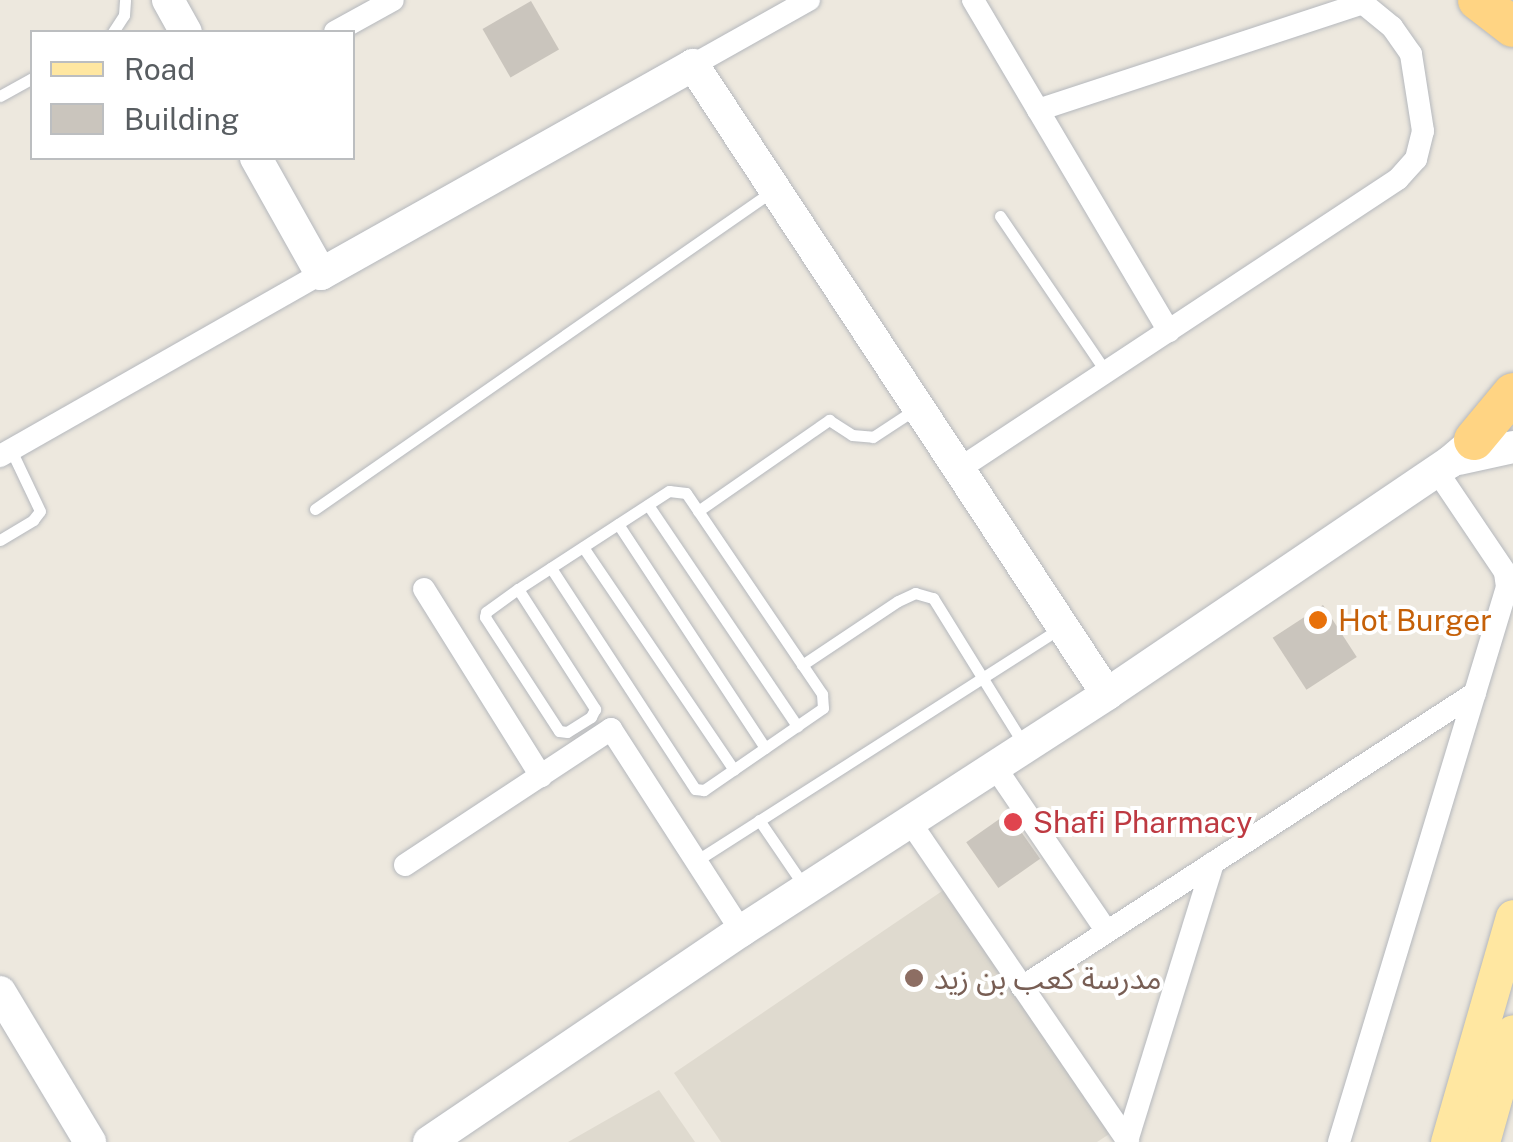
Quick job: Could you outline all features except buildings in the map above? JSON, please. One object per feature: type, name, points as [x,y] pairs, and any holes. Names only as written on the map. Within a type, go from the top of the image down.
[{"type":"highway","points":[[1478,0],[1513,27]]},
{"type":"highway","points":[[1469,455],[1513,393]]},
{"type":"main road","points":[[1448,1142],[1513,917]]},
{"type":"main road","points":[[1482,1142],[1513,1032]]},
{"type":"street","points":[[168,0],[185,30]]},
{"type":"street","points":[[340,30],[392,0]]},
{"type":"street","points":[[5,452],[809,0]]},
{"type":"street","points":[[973,0],[1169,331]]},
{"type":"street","points":[[960,469],[1398,179],[1416,159],[1423,131],[1411,54],[1392,27],[1361,2],[1038,110]]},
{"type":"street","points":[[694,65],[1106,694]]},
{"type":"street","points":[[257,160],[322,274]]},
{"type":"street","points":[[429,1142],[806,889],[1469,455],[1513,411]]},
{"type":"street","points":[[1340,1142],[1507,577],[1469,455]]},
{"type":"street","points":[[424,590],[541,776]]},
{"type":"street","points":[[1022,987],[1475,693]]},
{"type":"street","points":[[406,865],[611,729],[741,932]]},
{"type":"street","points":[[995,767],[1106,932]]},
{"type":"street","points":[[910,822],[1127,1142]]},
{"type":"street","points":[[1127,1142],[1213,863]]},
{"type":"street","points":[[0,992],[90,1142]]},
{"type":"lane","points":[[114,30],[124,15],[124,0]]},
{"type":"lane","points":[[0,96],[30,79]]},
{"type":"lane","points":[[315,509],[774,190]]},
{"type":"lane","points":[[1000,216],[1106,372]]},
{"type":"lane","points":[[698,511],[830,420],[852,435],[873,437],[920,405]]},
{"type":"lane","points":[[0,540],[33,520],[40,511],[5,452]]},
{"type":"lane","points":[[518,589],[596,709],[591,717],[567,732],[559,731],[484,617],[518,589],[668,491],[686,493],[822,694],[823,708],[704,790],[695,789],[551,568]]},
{"type":"lane","points":[[648,505],[797,726]]},
{"type":"lane","points":[[618,524],[766,748]]},
{"type":"lane","points":[[582,547],[734,770]]},
{"type":"lane","points":[[802,666],[915,593],[932,598],[1025,747]]},
{"type":"lane","points":[[696,861],[1063,627]]},
{"type":"lane","points":[[759,820],[806,889]]},
{"type":"shaded area","name":"مدرسة كعب بن زيد","points":[[954,883],[1111,1133],[1097,1142],[721,1142],[674,1073]]},
{"type":"shaded area","points":[[659,1090],[695,1142],[568,1142]]},
{"type":"place","name":"Hot Burger","points":[[1318,620]]},
{"type":"place","name":"Shafi Pharmacy","points":[[1013,822]]},
{"type":"place","name":"مدرسة كعب بن زيد","points":[[914,978]]}]
